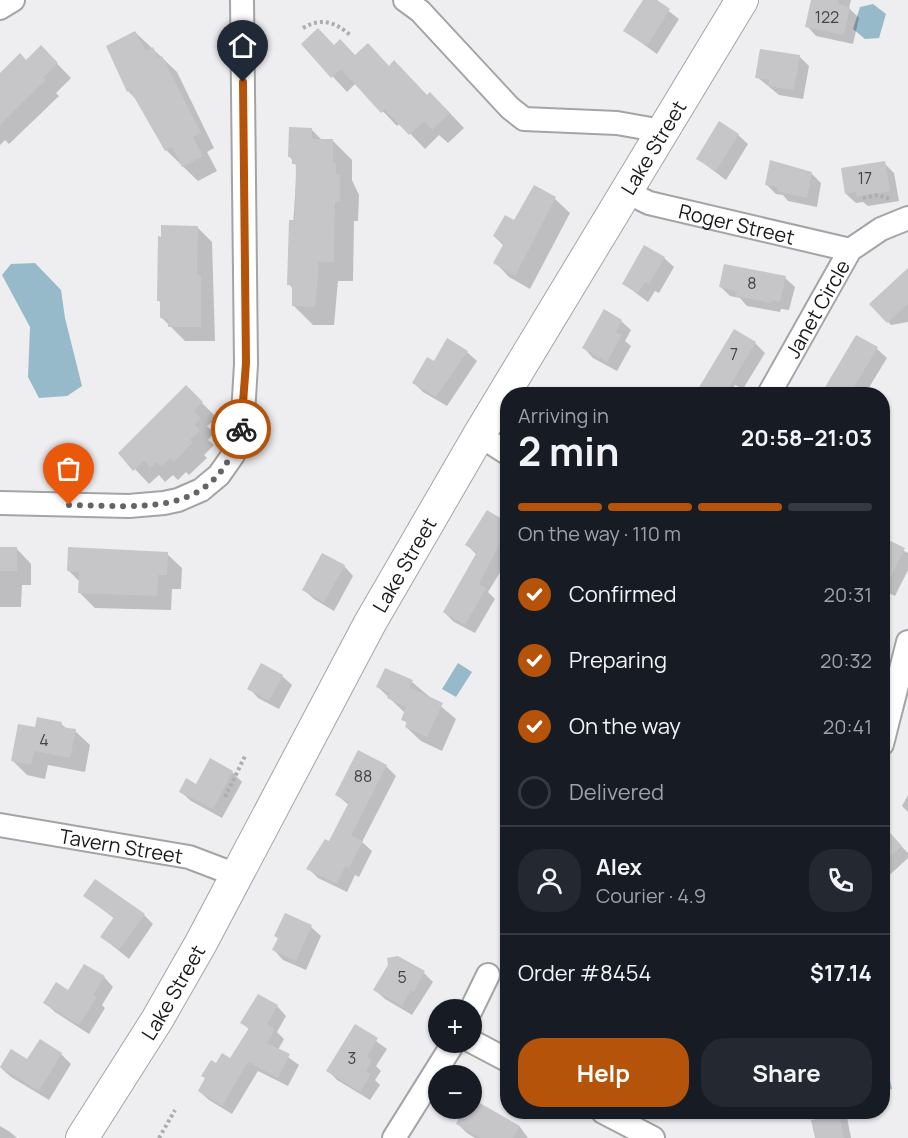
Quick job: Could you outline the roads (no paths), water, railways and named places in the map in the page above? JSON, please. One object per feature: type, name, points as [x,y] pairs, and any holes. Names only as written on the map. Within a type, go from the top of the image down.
[{"type":"street","points":[[0,8],[13,0]]},
{"type":"street","points":[[0,503],[129,506],[171,502],[207,486],[229,462],[242,423],[246,363],[242,0]]},
{"type":"street","points":[[405,0],[420,11],[510,108],[524,118],[617,123],[662,131]]},
{"type":"street","name":"Lake Street","points":[[510,387],[625,190],[742,0]]},
{"type":"street","name":"Roger Street","points":[[625,190],[649,203],[850,250]]},
{"type":"street","name":"Janet Circle","points":[[773,387],[850,250],[881,229],[908,219]]},
{"type":"street","name":"Lake Street","points":[[82,1138],[157,1020],[239,876],[370,623],[479,435],[500,403]]},
{"type":"street","points":[[479,435],[500,448]]},
{"type":"street","points":[[890,713],[908,642]]},
{"type":"street","name":"Tavern Street","points":[[0,825],[189,857],[239,876]]},
{"type":"street","points":[[476,999],[488,975]]},
{"type":"street","points":[[482,1047],[500,1056]]},
{"type":"street","points":[[394,1138],[447,1053]]},
{"type":"street","points":[[616,1119],[653,1138]]},
{"type":"water","points":[[873,4],[886,14],[879,38],[865,39],[853,29],[860,7]]},
{"type":"water","points":[[35,263],[61,290],[65,318],[82,386],[67,396],[39,398],[28,377],[30,327],[2,275],[11,264]]},
{"type":"water","points":[[458,663],[472,672],[456,697],[442,689]]}]
